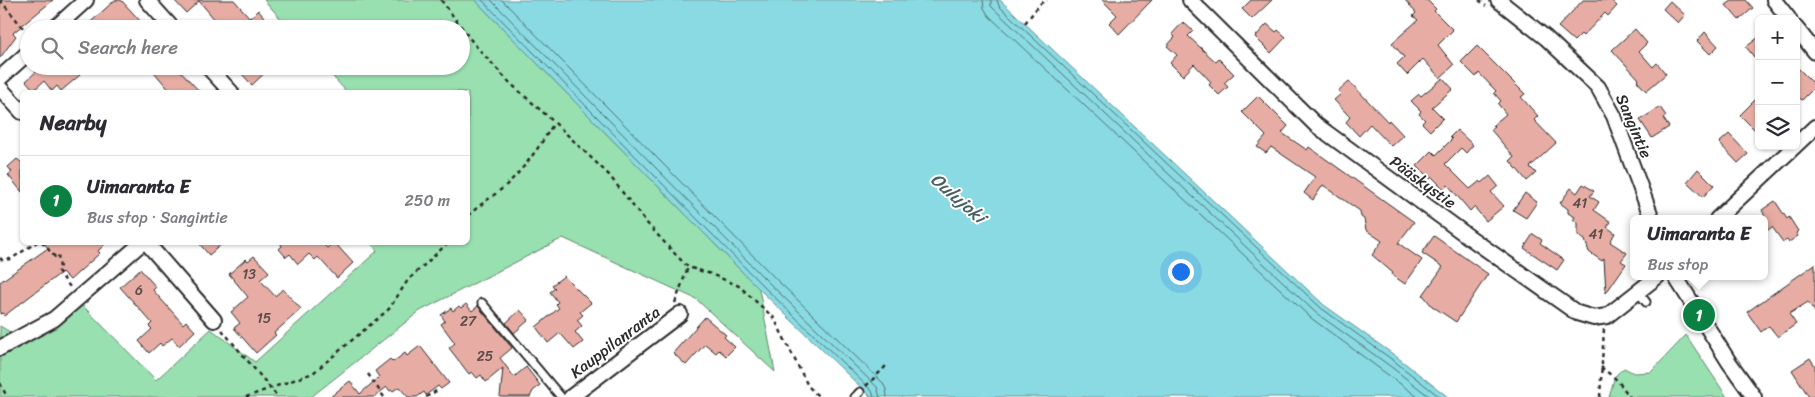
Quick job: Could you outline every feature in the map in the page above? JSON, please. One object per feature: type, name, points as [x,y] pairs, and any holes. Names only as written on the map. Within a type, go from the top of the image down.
[{"type":"street","points":[[64,20],[86,0]]},
{"type":"street","points":[[147,0],[165,20]]},
{"type":"street","name":"Pääskystie","points":[[1190,0],[1316,125],[1469,238],[1578,313],[1594,318],[1607,316]]},
{"type":"street","points":[[1774,0],[1786,15]]},
{"type":"street","name":"Sangintie","points":[[1492,3],[1546,38],[1598,87],[1614,116],[1651,215]]},
{"type":"street","points":[[1800,33],[1815,52]]},
{"type":"street","points":[[0,78],[20,60]]},
{"type":"street","points":[[215,75],[229,90]]},
{"type":"street","points":[[0,88],[20,110]]},
{"type":"street","points":[[1800,142],[1815,127]]},
{"type":"street","points":[[1721,215],[1792,150]]},
{"type":"street","points":[[0,348],[54,319],[141,245]]},
{"type":"street","points":[[148,245],[214,320]]},
{"type":"street","points":[[1607,316],[1642,297],[1655,280]]},
{"type":"street","points":[[1677,280],[1729,362],[1754,397]]},
{"type":"street","name":"Kauppilanranta","points":[[571,397],[680,314]]},
{"type":"lane","points":[[482,303],[561,397]]},
{"type":"path","points":[[0,0],[20,24]]},
{"type":"path","points":[[441,0],[456,20]]},
{"type":"path","points":[[1025,24],[1041,3],[1047,0]]},
{"type":"path","points":[[1479,0],[1492,3]]},
{"type":"path","points":[[470,39],[510,84],[554,122],[609,175],[644,220],[688,267],[739,286],[768,311],[774,318],[808,386],[819,397]]},
{"type":"path","points":[[470,214],[503,188],[524,166],[538,149],[554,122]]},
{"type":"path","points":[[0,264],[1,259],[11,259],[32,245]]},
{"type":"path","points":[[45,245],[55,257],[58,255],[60,268],[58,271],[79,298]]},
{"type":"path","points":[[246,397],[313,373],[389,309],[408,280],[446,245]]},
{"type":"path","points":[[680,314],[674,302],[688,267]]},
{"type":"path","points":[[1600,397],[1601,367],[1607,316]]},
{"type":"path","points":[[214,320],[278,397]]},
{"type":"path","points":[[857,395],[886,366]]},
{"type":"path","points":[[1601,367],[1617,380],[1630,397]]},
{"type":"path","points":[[368,374],[384,397]]},
{"type":"path","points":[[0,383],[6,397]]},
{"type":"path","points":[[426,397],[438,390]]},
{"type":"green space","points":[[264,0],[475,0],[759,289],[775,372],[696,299],[563,238],[420,311],[311,397],[0,397],[0,326],[10,332],[24,346],[82,305],[156,380],[211,329],[255,362],[377,251],[372,245],[470,245],[470,90],[345,90],[331,75],[470,75],[470,20],[282,20]]},
{"type":"green space","points":[[1686,335],[1727,397],[1609,397],[1615,376],[1624,368],[1634,373],[1651,372]]},
{"type":"water","name":"Oulujoki","points":[[475,0],[1000,0],[1324,305],[1397,357],[1448,397],[871,397],[759,289]]},
{"type":"building","points":[[0,0],[53,0],[29,20],[20,20],[20,27],[13,33],[16,36],[0,58]]},
{"type":"building","points":[[115,0],[121,0],[139,20],[93,20]]},
{"type":"building","points":[[174,0],[234,0],[250,18],[258,10],[266,20],[215,20],[199,1],[186,13]]},
{"type":"building","points":[[1102,0],[1152,0],[1119,34],[1109,23],[1117,15]]},
{"type":"building","points":[[1251,0],[1272,0],[1252,19],[1242,9]]},
{"type":"building","points":[[1405,0],[1427,0],[1436,9],[1434,11],[1453,30],[1438,45],[1454,65],[1440,78],[1423,59],[1407,75],[1397,64],[1404,57],[1392,43],[1418,20],[1413,16],[1416,13]]},
{"type":"building","points":[[1583,0],[1611,0],[1617,6],[1608,16],[1605,13],[1583,36],[1581,34],[1574,41],[1558,27]]},
{"type":"building","points":[[1733,0],[1746,0],[1753,8],[1739,20],[1726,5]]},
{"type":"building","points":[[1670,1],[1685,15],[1678,23],[1663,9]]},
{"type":"building","points":[[1183,22],[1193,31],[1188,36],[1216,62],[1219,59],[1234,74],[1224,83],[1228,87],[1219,95],[1209,85],[1211,82],[1194,64],[1183,76],[1170,63],[1177,55],[1167,46],[1175,37],[1172,34]]},
{"type":"building","points":[[1267,24],[1276,32],[1278,30],[1286,37],[1271,53],[1255,37]]},
{"type":"building","points":[[1635,29],[1647,43],[1639,51],[1653,67],[1657,63],[1666,74],[1646,91],[1637,81],[1639,79],[1612,50]]},
{"type":"building","points":[[1705,32],[1718,46],[1710,54],[1697,41]]},
{"type":"building","points":[[1755,40],[1755,58],[1746,47]]},
{"type":"building","points":[[1477,46],[1525,94],[1521,97],[1538,116],[1534,120],[1556,143],[1530,167],[1536,173],[1527,181],[1510,161],[1514,157],[1491,130],[1495,127],[1493,125],[1506,114],[1498,104],[1501,101],[1494,93],[1496,91],[1479,73],[1476,77],[1461,62]]},
{"type":"building","points":[[1800,70],[1815,85],[1802,100],[1800,98]]},
{"type":"building","points":[[33,75],[80,75],[62,90],[57,86],[51,90],[44,81],[34,90],[26,81]]},
{"type":"building","points":[[157,75],[184,75],[198,90],[169,90]]},
{"type":"building","points":[[243,75],[263,75],[252,85]]},
{"type":"building","points":[[1443,78],[1453,89],[1432,107],[1443,118],[1430,131],[1422,123],[1425,120],[1419,114],[1421,111],[1411,101],[1419,94],[1421,96]]},
{"type":"building","points":[[1349,81],[1403,135],[1391,146],[1370,124],[1359,136],[1346,122],[1350,117],[1334,100],[1341,94],[1338,91]]},
{"type":"building","points":[[1258,96],[1288,126],[1282,133],[1307,150],[1309,147],[1414,222],[1398,243],[1422,260],[1405,284],[1392,275],[1393,273],[1372,255],[1382,241],[1366,230],[1360,211],[1323,185],[1313,200],[1304,193],[1315,177],[1271,147],[1266,153],[1257,147],[1266,136],[1242,112]]},
{"type":"building","points":[[1755,100],[1755,130],[1740,115]]},
{"type":"building","points":[[1660,107],[1666,116],[1663,118],[1669,127],[1652,138],[1640,120]]},
{"type":"building","points":[[1457,130],[1473,145],[1466,153],[1461,148],[1445,164],[1470,189],[1480,181],[1482,183],[1490,176],[1498,186],[1491,192],[1504,206],[1486,221],[1474,207],[1470,211],[1448,185],[1444,189],[1417,166],[1432,151],[1436,155],[1452,139],[1450,137]]},
{"type":"building","points":[[1729,134],[1748,154],[1738,163],[1719,143]]},
{"type":"building","points":[[17,159],[20,161],[20,190],[8,175],[12,172],[8,167]]},
{"type":"building","points":[[1698,169],[1714,185],[1703,197],[1687,182]]},
{"type":"building","points":[[1583,184],[1594,191],[1590,196],[1599,202],[1594,210],[1611,222],[1607,227],[1615,233],[1610,242],[1627,253],[1621,261],[1626,264],[1606,293],[1604,258],[1602,261],[1589,252],[1585,240],[1578,235],[1578,223],[1573,220],[1575,217],[1568,213],[1568,209],[1560,203],[1571,188],[1577,193]]},
{"type":"building","points":[[1525,193],[1537,202],[1526,218],[1513,210]]},
{"type":"building","points":[[1775,201],[1787,219],[1789,217],[1798,231],[1796,233],[1798,236],[1789,242],[1787,240],[1783,242],[1772,227],[1768,230],[1768,215],[1764,215],[1762,210]]},
{"type":"building","points":[[1533,234],[1542,240],[1540,243],[1564,260],[1557,270],[1524,248]]},
{"type":"building","points":[[1434,236],[1488,274],[1456,322],[1432,306],[1423,295],[1443,267],[1422,253]]},
{"type":"building","points":[[46,245],[104,245],[98,251],[100,253],[70,280],[62,272],[4,316],[3,313],[0,314],[0,282],[48,248]]},
{"type":"building","points":[[201,245],[221,245],[209,255]]},
{"type":"building","points":[[324,245],[327,248],[330,245],[337,245],[353,263],[337,278],[318,257],[315,260],[309,254],[298,264],[290,254],[286,257],[279,249],[282,246]]},
{"type":"building","points":[[254,256],[269,272],[260,280],[275,296],[283,289],[301,309],[274,333],[276,335],[256,353],[234,328],[240,323],[231,312],[248,297],[229,274],[246,259],[248,261]]},
{"type":"building","points":[[1815,264],[1815,312],[1808,302],[1789,314],[1796,324],[1778,337],[1769,326],[1761,332],[1747,312]]},
{"type":"building","points":[[140,269],[156,287],[153,290],[159,297],[183,324],[186,321],[195,331],[179,346],[172,338],[162,346],[160,343],[149,353],[139,341],[152,329],[149,326],[152,323],[120,287]]},
{"type":"building","points":[[564,276],[591,303],[580,312],[583,315],[577,320],[582,326],[575,332],[583,342],[574,349],[560,333],[548,343],[536,327],[559,308],[556,304],[558,302],[550,292],[555,288],[552,285]]},
{"type":"building","points":[[466,304],[472,311],[478,306],[512,348],[500,358],[514,377],[526,367],[540,385],[533,391],[530,397],[500,397],[503,368],[486,382],[481,375],[477,378],[472,372],[469,374],[449,348],[455,343],[441,324],[445,321],[441,315],[451,308],[453,311],[459,306],[461,308]]},
{"type":"building","points":[[520,310],[529,320],[514,333],[506,323]]},
{"type":"building","points":[[705,317],[726,335],[724,337],[735,347],[726,356],[719,350],[716,353],[705,344],[686,365],[673,353]]},
{"type":"building","points":[[420,346],[449,383],[441,389],[438,386],[426,395],[424,392],[417,397],[408,397],[399,387],[390,391],[387,387],[374,397],[330,397],[350,381],[360,394],[379,377],[375,371],[390,359],[393,362],[405,353],[407,356]]},
{"type":"building","points":[[1810,358],[1815,366],[1815,397],[1809,397],[1792,370]]},
{"type":"place","name":"Uimaranta E","points":[[1699,315]]}]
